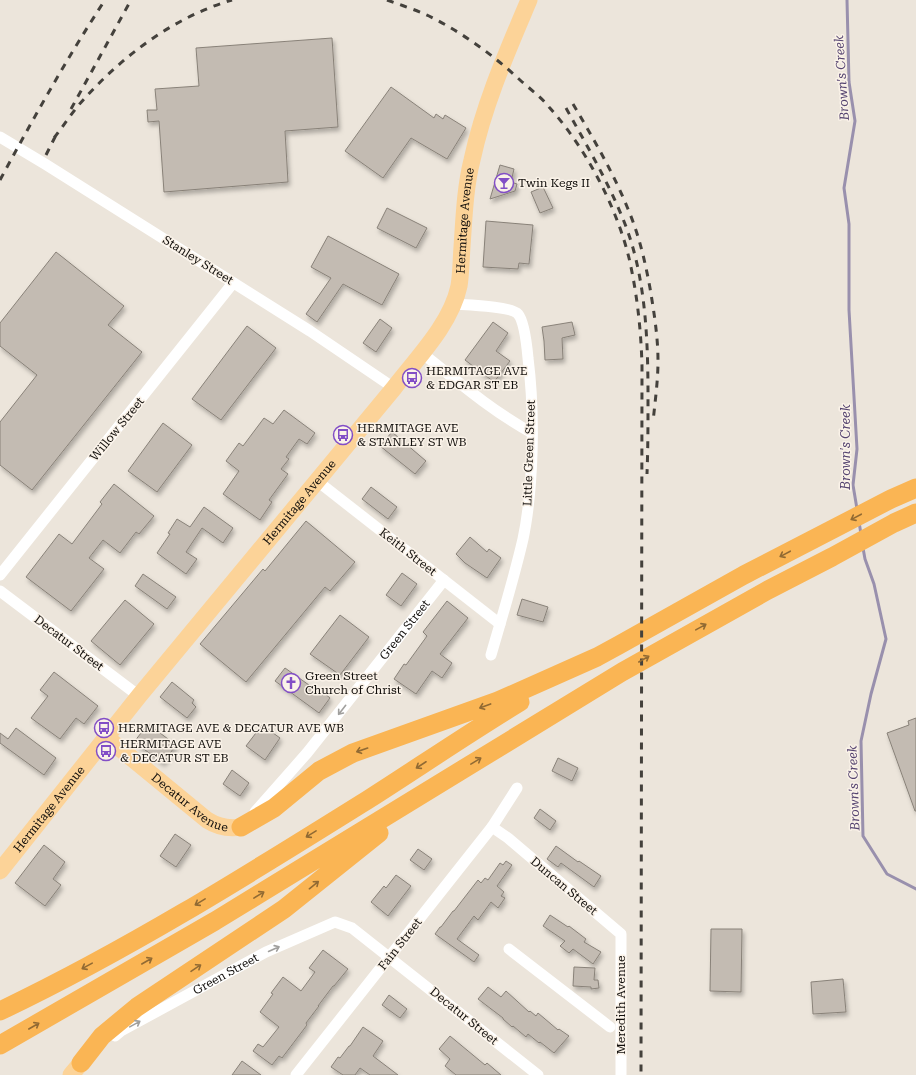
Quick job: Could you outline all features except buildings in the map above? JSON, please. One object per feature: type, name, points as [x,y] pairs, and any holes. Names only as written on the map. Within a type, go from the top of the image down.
[{"type":"highway","points":[[242,827],[274,808],[319,771],[354,753],[498,701],[597,657],[744,575],[891,499],[916,488]]},
{"type":"highway","points":[[0,1045],[216,921],[622,672],[768,590],[894,523],[916,513]]},
{"type":"highway","points":[[0,1011],[46,989],[161,926],[369,799],[482,725],[597,657]]},
{"type":"highway","points":[[76,1069],[102,1036],[137,1007],[284,909],[451,776]]},
{"type":"main road","name":"Hermitage Avenue","points":[[0,871],[139,696],[316,480],[394,388],[422,353],[444,321],[453,304],[458,287],[465,199],[472,160],[484,114],[502,64],[529,0]]},
{"type":"main road","name":"Decatur Avenue","points":[[106,737],[207,820],[224,827],[242,827]]},
{"type":"street","name":"Stanley Street","points":[[0,137],[310,330],[394,388]]},
{"type":"street","name":"Willow Street","points":[[0,575],[234,283]]},
{"type":"street","name":"Little Green Street","points":[[453,304],[506,308],[515,311],[522,322],[531,381],[532,433],[528,504],[523,537],[513,579],[491,655]]},
{"type":"street","points":[[422,353],[488,405],[532,433]]},
{"type":"street","name":"Keith Street","points":[[316,480],[500,624]]},
{"type":"street","name":"Green Street","points":[[242,827],[307,753],[444,580]]},
{"type":"street","name":"Decatur Street","points":[[0,591],[139,696]]},
{"type":"street","name":"Fain Street","points":[[296,1075],[492,827],[517,788]]},
{"type":"street","name":"Duncan Street","points":[[492,827],[508,838],[621,934]]},
{"type":"street","name":"Green Street","points":[[76,1069],[121,1031],[266,952],[335,922],[352,928],[390,957]]},
{"type":"street","name":"Meredith Avenue","points":[[621,934],[621,1075]]},
{"type":"street","points":[[509,949],[610,1027]]},
{"type":"street","name":"Decatur Street","points":[[390,957],[538,1075]]},
{"type":"waterway","name":"Brown's Creek","points":[[847,0],[849,82],[855,121],[844,188],[849,224],[849,310],[857,449],[853,485],[857,509]]},
{"type":"waterway","name":"Brown's Creek","points":[[859,522],[861,534]]},
{"type":"waterway","name":"Brown's Creek","points":[[863,548],[865,559],[874,584],[886,639],[871,694],[861,741],[863,836],[887,874],[916,889]]},
{"type":"railway","points":[[0,180],[77,44],[105,0]]},
{"type":"railway","points":[[71,109],[131,0]]},
{"type":"railway","points":[[54,138],[72,113],[99,83],[116,67],[151,39],[190,16],[232,0]]},
{"type":"railway","points":[[387,0],[429,16],[466,37],[499,62],[546,103],[575,140],[598,178],[616,218],[629,258],[638,311],[642,366],[641,1075]]},
{"type":"railway","points":[[573,104],[602,155],[622,195],[632,219],[644,258],[656,324],[658,376],[653,422]]},
{"type":"railway","points":[[566,108],[619,209],[632,245],[642,288],[647,354],[647,474]]},
{"type":"railway","points":[[46,155],[57,133]]},
{"type":"place","name":"Twin Kegs II","points":[[504,183]]},
{"type":"place","name":"HERMITAGE AVE & EDGAR ST EB","points":[[412,378]]},
{"type":"place","name":"HERMITAGE AVE & STANLEY ST WB","points":[[343,435]]},
{"type":"place","name":"Green Street Church of Christ","points":[[291,683]]},
{"type":"place","name":"HERMITAGE AVE & DECATUR AVE WB","points":[[104,728]]},
{"type":"place","name":"HERMITAGE AVE & DECATUR ST EB","points":[[106,751]]}]
